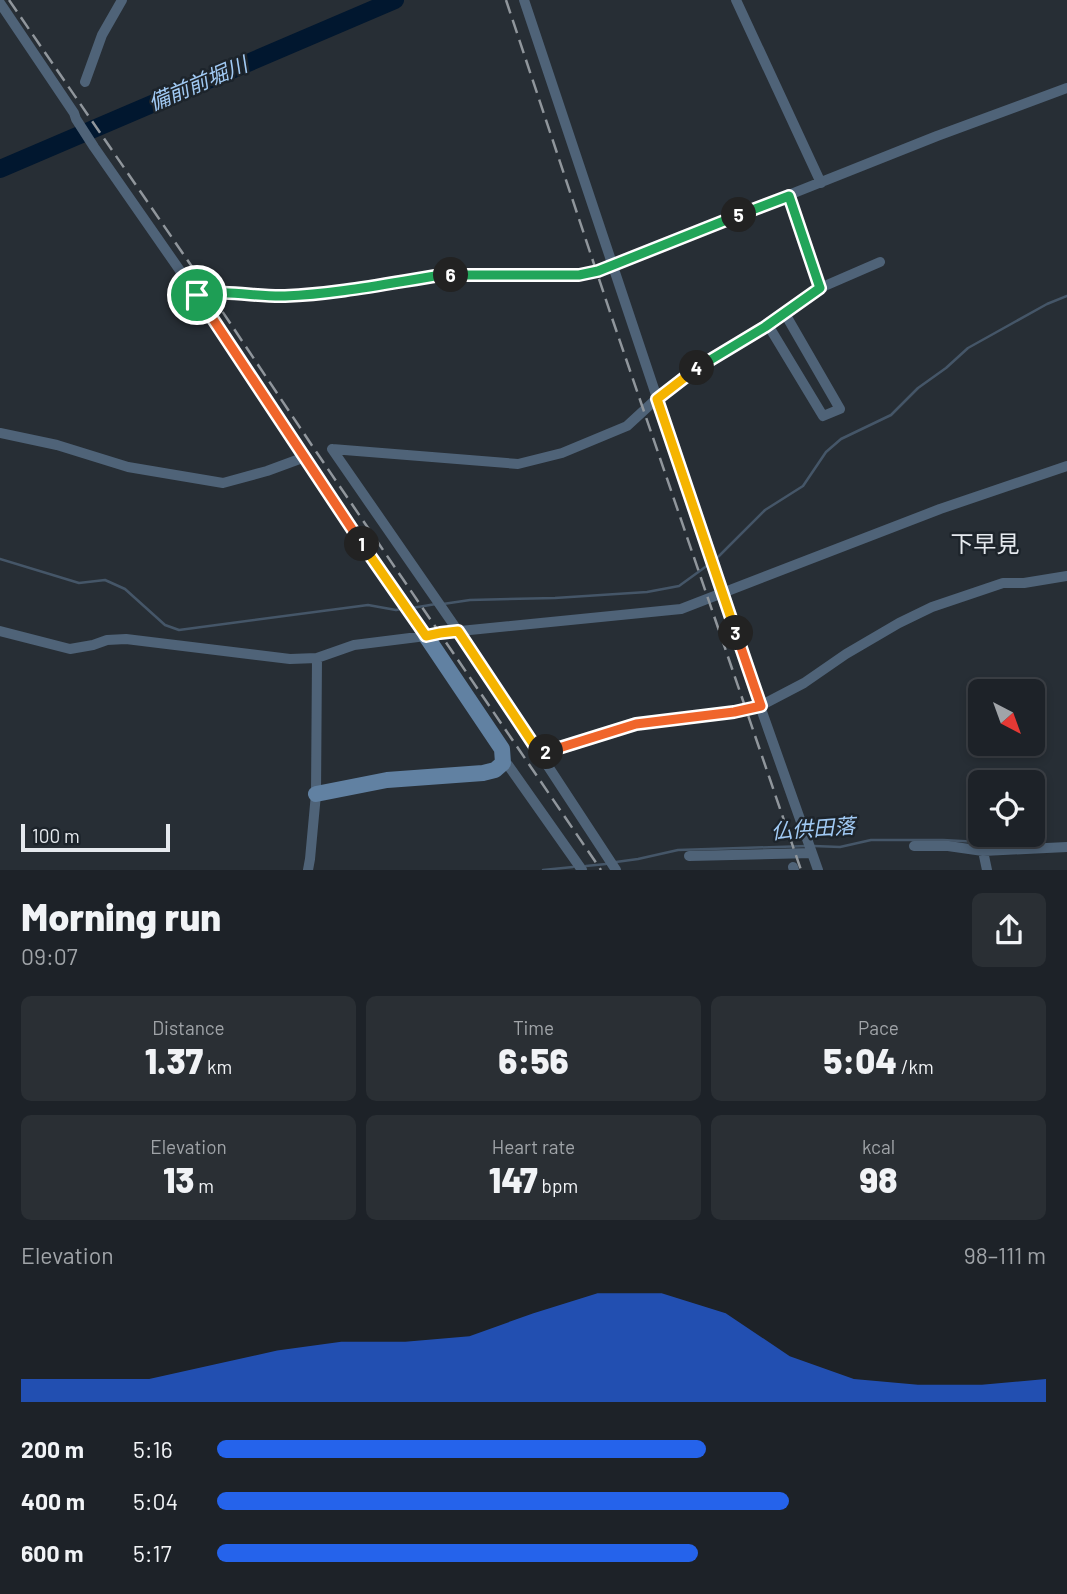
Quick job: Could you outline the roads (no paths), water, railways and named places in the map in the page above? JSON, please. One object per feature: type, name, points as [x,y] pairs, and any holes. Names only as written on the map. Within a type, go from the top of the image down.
[{"type":"street","points":[[85,82],[102,35],[122,0]]},
{"type":"street","points":[[524,0],[722,593],[818,870]]},
{"type":"street","points":[[736,0],[821,183]]},
{"type":"street","points":[[0,3],[74,113],[77,122],[197,295],[373,561],[502,749],[503,763]]},
{"type":"street","points":[[197,295],[216,292],[282,296],[442,275],[579,275],[598,271],[937,136],[1067,88]]},
{"type":"street","points":[[789,196],[820,288]]},
{"type":"street","points":[[614,865],[458,631],[332,449],[517,464],[562,453],[627,426],[691,372],[768,325],[820,288],[880,262]]},
{"type":"street","points":[[768,325],[823,416],[840,409],[784,312]]},
{"type":"street","points":[[0,433],[57,445],[128,467],[223,483],[305,457]]},
{"type":"street","points":[[0,631],[71,649],[107,640],[126,639],[290,659],[317,658],[354,645],[440,633],[681,608],[940,509],[1067,466]]},
{"type":"street","points":[[540,754],[636,724],[761,706],[804,683],[899,623],[932,607],[1003,583],[1024,583],[1067,576]]},
{"type":"street","points":[[308,870],[316,794],[317,658]]},
{"type":"street","points":[[316,794],[387,780],[483,773],[495,770],[503,763]]},
{"type":"street","points":[[503,763],[508,765],[582,870]]},
{"type":"street","points":[[914,846],[948,846],[983,851],[1067,847]]},
{"type":"street","points":[[688,856],[810,849]]},
{"type":"street","points":[[983,851],[987,870]]},
{"type":"waterway","name":"備前前堀川","points":[[0,169],[395,0]]},
{"type":"waterway","points":[[714,561],[765,510],[803,486],[826,452],[841,439],[891,415],[918,388],[968,348],[1047,304],[1067,296]]},
{"type":"waterway","points":[[0,559],[79,583],[105,580],[125,589],[165,625],[179,630],[368,605],[401,609]]},
{"type":"waterway","points":[[443,604],[470,600],[647,592],[679,586],[708,565]]},
{"type":"waterway","points":[[412,608],[436,604]]},
{"type":"waterway","name":"仏供田落","points":[[814,846],[840,847],[871,840],[968,841]]},
{"type":"waterway","name":"仏供田落","points":[[616,862],[678,850],[807,846]]},
{"type":"waterway","name":"仏供田落","points":[[586,866],[606,864]]},
{"type":"waterway","name":"仏供田落","points":[[543,870],[573,867]]},
{"type":"railway","points":[[9,0],[601,870]]},
{"type":"railway","points":[[506,0],[801,870]]},
{"type":"district","name":"下早見","points":[[985,544]]}]
